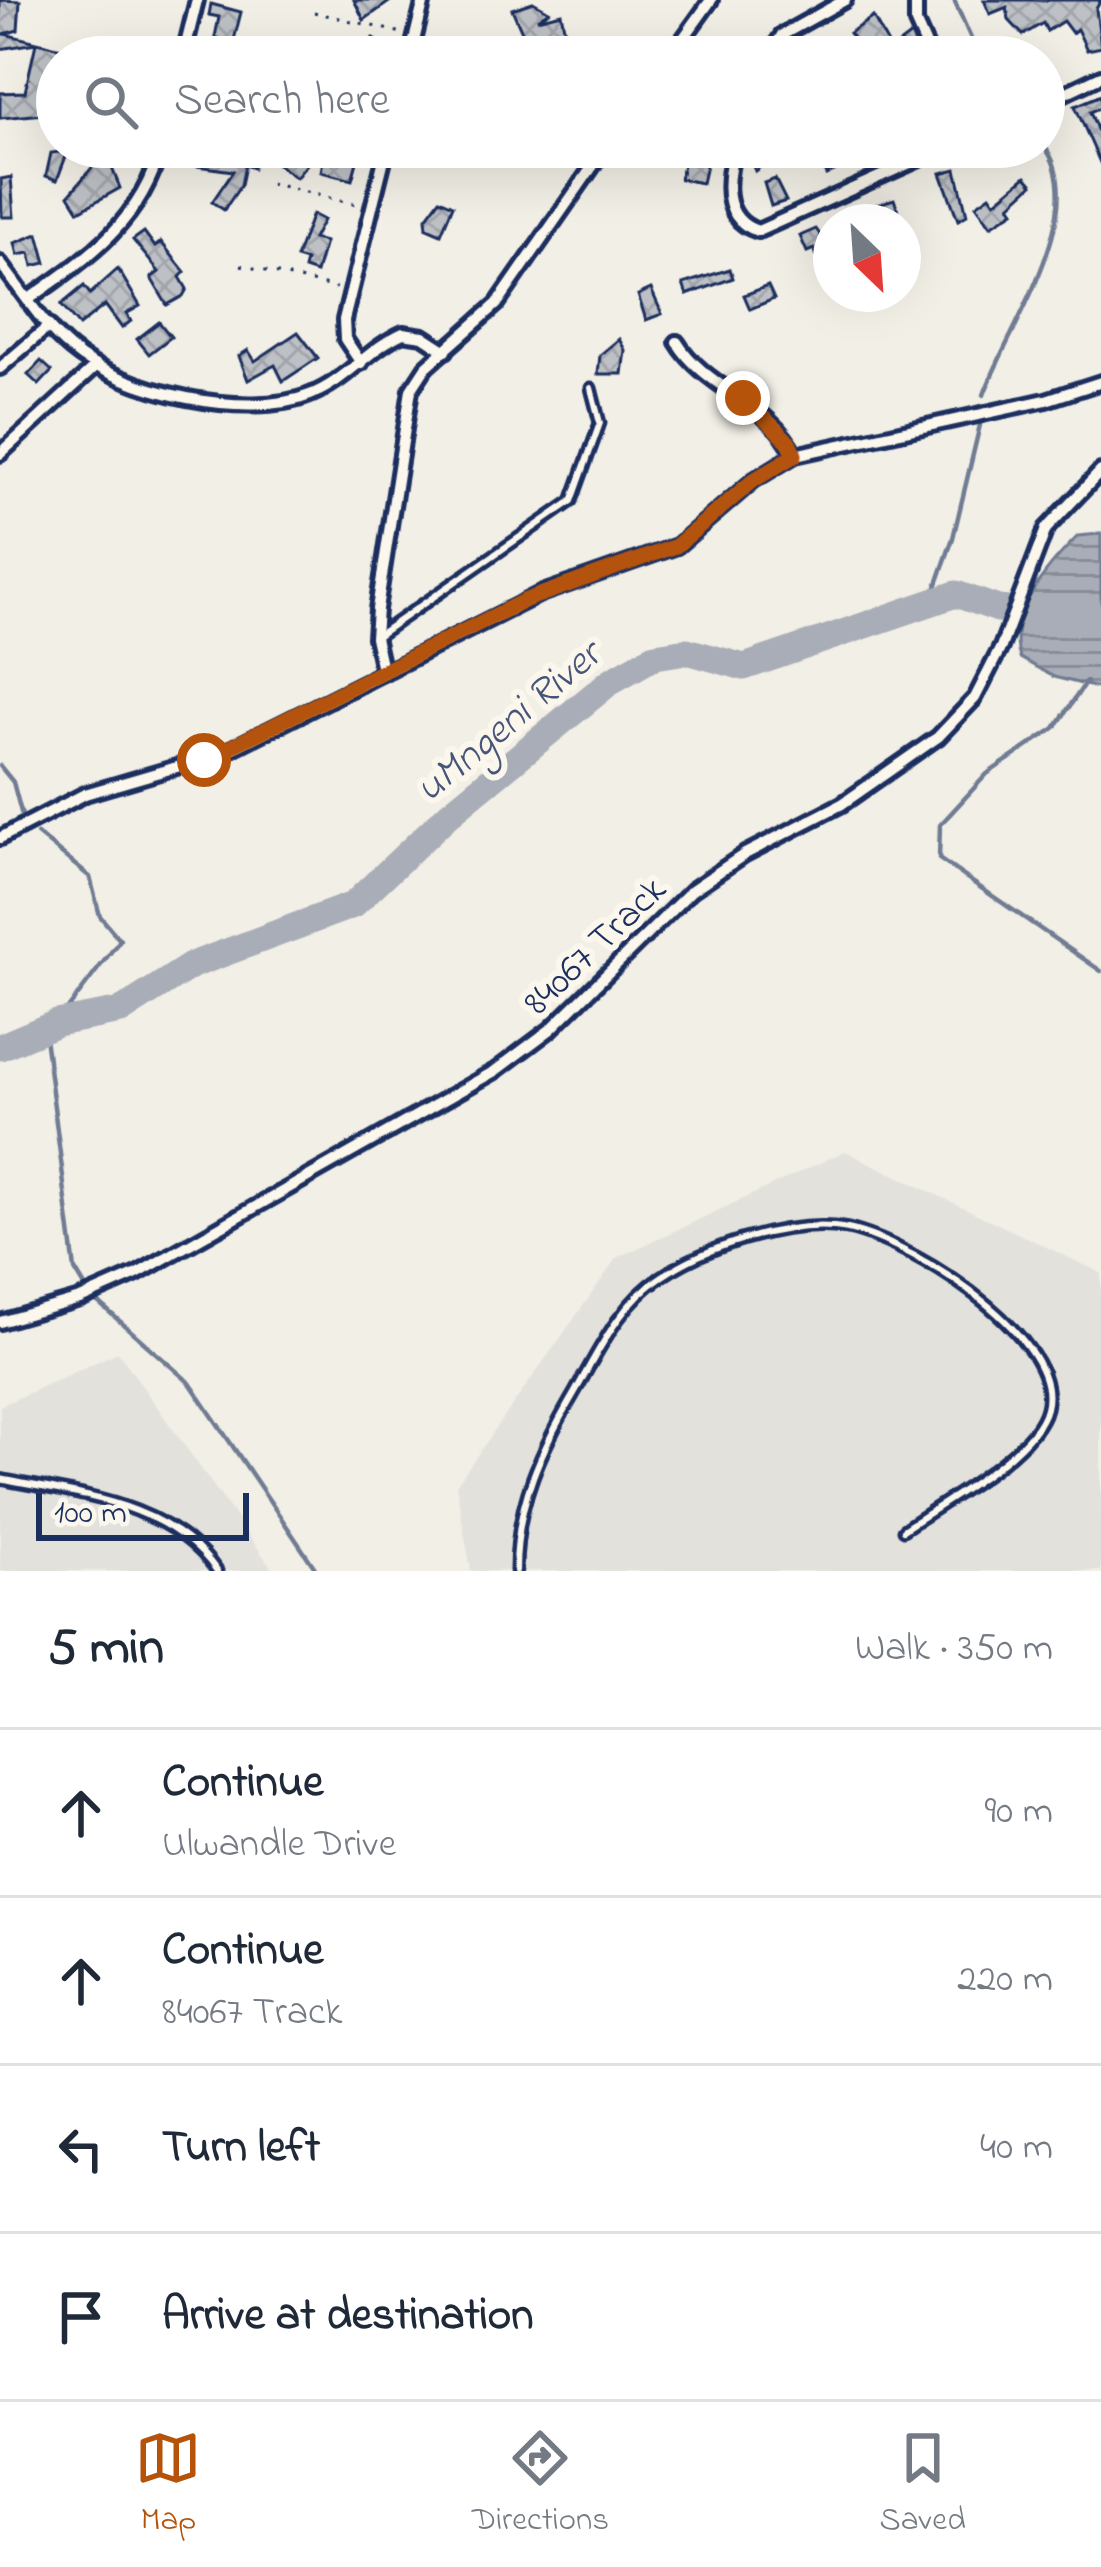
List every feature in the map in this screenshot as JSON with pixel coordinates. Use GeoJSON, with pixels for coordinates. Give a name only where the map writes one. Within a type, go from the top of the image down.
{"type":"FeatureCollection","features":[{"type":"Feature","properties":{"kind":"street"},"geometry":{"type":"LineString","coordinates":[[188,36],[197,0]]}},
{"type":"Feature","properties":{"kind":"street"},"geometry":{"type":"LineString","coordinates":[[416,36],[424,0]]}},
{"type":"Feature","properties":{"kind":"street"},"geometry":{"type":"LineString","coordinates":[[685,36],[711,0]]}},
{"type":"Feature","properties":{"kind":"street"},"geometry":{"type":"LineString","coordinates":[[781,36],[845,0]]}},
{"type":"Feature","properties":{"kind":"street"},"geometry":{"type":"LineString","coordinates":[[916,0],[916,23],[922,36]]}},
{"type":"Feature","properties":{"kind":"street"},"geometry":{"type":"LineString","coordinates":[[1065,93],[1101,76]]}},
{"type":"Feature","properties":{"kind":"street"},"geometry":{"type":"LineString","coordinates":[[29,299],[121,228],[154,168]]}},
{"type":"Feature","properties":{"kind":"street"},"geometry":{"type":"LineString","coordinates":[[361,363],[343,328],[381,168]]}},
{"type":"Feature","properties":{"kind":"street"},"geometry":{"type":"LineString","coordinates":[[382,669],[375,638],[407,402],[418,376],[497,304],[591,168]]}},
{"type":"Feature","properties":{"kind":"street"},"geometry":{"type":"LineString","coordinates":[[732,168],[728,193],[735,215],[752,230],[766,230],[900,168]]}},
{"type":"Feature","properties":{"kind":"street"},"geometry":{"type":"LineString","coordinates":[[0,263],[49,326],[96,366],[190,396],[252,407],[312,394],[403,333],[423,336],[446,351]]}},
{"type":"Feature","properties":{"kind":"street"},"geometry":{"type":"LineString","coordinates":[[0,368],[49,326]]}},
{"type":"Feature","properties":{"kind":"street"},"geometry":{"type":"LineString","coordinates":[[676,342],[707,377],[753,407],[789,442],[795,455]]}},
{"type":"Feature","properties":{"kind":"street"},"geometry":{"type":"LineString","coordinates":[[0,454],[96,366]]}},
{"type":"Feature","properties":{"kind":"street"},"geometry":{"type":"LineString","coordinates":[[0,838],[85,794],[221,754],[382,669],[540,594],[676,546],[754,480],[795,455],[1046,400],[1101,382]]}},
{"type":"Feature","properties":{"kind":"street","name":"84067 Track"},"geometry":{"type":"LineString","coordinates":[[0,1322],[80,1299],[137,1274],[495,1071],[551,1029],[692,890],[746,854],[842,804],[938,736],[975,698],[1001,647],[1046,529],[1101,471]]}},
{"type":"Feature","properties":{"kind":"lane"},"geometry":{"type":"LineString","coordinates":[[375,638],[572,501],[600,423],[591,388]]}},
{"type":"Feature","properties":{"kind":"lane"},"geometry":{"type":"LineString","coordinates":[[516,1571],[525,1493],[550,1435],[632,1300],[690,1260],[801,1229],[833,1227],[887,1240],[1015,1329],[1046,1372],[1046,1410],[1024,1444],[903,1530]]}},
{"type":"Feature","properties":{"kind":"lane"},"geometry":{"type":"LineString","coordinates":[[0,1478],[144,1512],[178,1530],[217,1571]]}},
{"type":"Feature","properties":{"kind":"path"},"geometry":{"type":"LineString","coordinates":[[314,12],[416,36]]}},
{"type":"Feature","properties":{"kind":"path"},"geometry":{"type":"LineString","coordinates":[[269,183],[370,208]]}},
{"type":"Feature","properties":{"kind":"path"},"geometry":{"type":"LineString","coordinates":[[241,265],[350,291]]}},
{"type":"Feature","properties":{"kind":"shaded area"},"geometry":{"type":"Polygon","coordinates":[[[1101,534],[1101,689],[1054,677],[1020,658],[1017,641],[1024,608],[1043,576],[1078,536],[1101,534]]]}},
{"type":"Feature","properties":{"kind":"shaded area"},"geometry":{"type":"Polygon","coordinates":[[[845,1151],[1101,1273],[1101,1571],[471,1571],[456,1485],[617,1258],[845,1151]]]}},
{"type":"Feature","properties":{"kind":"shaded area"},"geometry":{"type":"Polygon","coordinates":[[[118,1352],[274,1571],[0,1571],[0,1406],[118,1352]]]}},
{"type":"Feature","properties":{"kind":"building"},"geometry":{"type":"Polygon","coordinates":[[[0,0],[20,1],[18,30],[4,34],[36,43],[0,49],[0,0]]]}},
{"type":"Feature","properties":{"kind":"building"},"geometry":{"type":"Polygon","coordinates":[[[354,0],[392,0],[364,20],[354,0]]]}},
{"type":"Feature","properties":{"kind":"building"},"geometry":{"type":"Polygon","coordinates":[[[984,0],[1101,0],[1096,9],[1101,47],[1087,50],[1077,29],[1072,33],[1063,21],[1047,31],[1043,23],[1023,35],[1009,20],[1007,7],[990,14],[984,0]]]}},
{"type":"Feature","properties":{"kind":"building"},"geometry":{"type":"Polygon","coordinates":[[[533,2],[549,11],[537,19],[561,13],[566,36],[524,36],[512,9],[533,2]]]}},
{"type":"Feature","properties":{"kind":"building"},"geometry":{"type":"Polygon","coordinates":[[[211,4],[241,12],[235,36],[215,36],[219,17],[209,15],[211,4]]]}},
{"type":"Feature","properties":{"kind":"building"},"geometry":{"type":"Polygon","coordinates":[[[873,17],[883,36],[851,36],[849,33],[873,17]]]}},
{"type":"Feature","properties":{"kind":"building"},"geometry":{"type":"Polygon","coordinates":[[[36,43],[36,115],[0,118],[0,93],[25,92],[36,43]]]}},
{"type":"Feature","properties":{"kind":"building"},"geometry":{"type":"Polygon","coordinates":[[[1101,95],[1101,107],[1090,112],[1101,139],[1101,165],[1075,106],[1101,95]]]}},
{"type":"Feature","properties":{"kind":"building"},"geometry":{"type":"Polygon","coordinates":[[[48,168],[62,168],[57,180],[46,176],[48,168]]]}},
{"type":"Feature","properties":{"kind":"building"},"geometry":{"type":"Polygon","coordinates":[[[92,168],[112,168],[120,188],[79,211],[69,195],[92,168]]]}},
{"type":"Feature","properties":{"kind":"building"},"geometry":{"type":"Polygon","coordinates":[[[211,168],[244,168],[241,185],[224,210],[212,202],[233,171],[211,168]]]}},
{"type":"Feature","properties":{"kind":"building"},"geometry":{"type":"Polygon","coordinates":[[[283,168],[304,168],[296,178],[283,168]]]}},
{"type":"Feature","properties":{"kind":"building"},"geometry":{"type":"Polygon","coordinates":[[[322,168],[355,168],[352,180],[321,172],[322,168]]]}},
{"type":"Feature","properties":{"kind":"building"},"geometry":{"type":"Polygon","coordinates":[[[682,168],[705,168],[702,183],[680,179],[682,168]]]}},
{"type":"Feature","properties":{"kind":"building"},"geometry":{"type":"Polygon","coordinates":[[[956,169],[967,215],[958,220],[941,173],[956,169]]]}},
{"type":"Feature","properties":{"kind":"building"},"geometry":{"type":"Polygon","coordinates":[[[1026,176],[1033,184],[1010,205],[1014,211],[991,226],[976,205],[990,195],[995,202],[1026,176]]]}},
{"type":"Feature","properties":{"kind":"building"},"geometry":{"type":"Polygon","coordinates":[[[11,177],[14,217],[2,217],[1,179],[11,177]]]}},
{"type":"Feature","properties":{"kind":"building"},"geometry":{"type":"Polygon","coordinates":[[[775,179],[786,201],[771,206],[764,183],[775,179]]]}},
{"type":"Feature","properties":{"kind":"building"},"geometry":{"type":"Polygon","coordinates":[[[440,199],[453,205],[441,234],[427,228],[426,218],[440,199]]]}},
{"type":"Feature","properties":{"kind":"building"},"geometry":{"type":"Polygon","coordinates":[[[312,214],[323,220],[313,239],[325,242],[316,273],[304,269],[306,261],[296,258],[312,214]]]}},
{"type":"Feature","properties":{"kind":"building"},"geometry":{"type":"Polygon","coordinates":[[[813,230],[813,249],[807,252],[800,236],[813,230]]]}},
{"type":"Feature","properties":{"kind":"building"},"geometry":{"type":"Polygon","coordinates":[[[144,232],[155,247],[161,242],[185,272],[180,277],[187,289],[167,305],[151,278],[159,272],[133,240],[144,232]]]}},
{"type":"Feature","properties":{"kind":"building"},"geometry":{"type":"Polygon","coordinates":[[[38,234],[46,263],[33,266],[30,253],[18,255],[15,243],[38,234]]]}},
{"type":"Feature","properties":{"kind":"building"},"geometry":{"type":"Polygon","coordinates":[[[118,269],[140,306],[126,314],[131,321],[122,328],[105,305],[79,326],[61,305],[84,286],[90,294],[118,269]]]}},
{"type":"Feature","properties":{"kind":"building"},"geometry":{"type":"Polygon","coordinates":[[[730,269],[733,278],[687,295],[683,284],[730,269]]]}},
{"type":"Feature","properties":{"kind":"building"},"geometry":{"type":"Polygon","coordinates":[[[768,286],[774,299],[750,309],[744,295],[768,286]]]}},
{"type":"Feature","properties":{"kind":"building"},"geometry":{"type":"Polygon","coordinates":[[[651,289],[662,314],[646,320],[638,295],[651,289]]]}},
{"type":"Feature","properties":{"kind":"building"},"geometry":{"type":"Polygon","coordinates":[[[159,322],[171,337],[149,354],[137,339],[159,322]]]}},
{"type":"Feature","properties":{"kind":"building"},"geometry":{"type":"Polygon","coordinates":[[[298,332],[318,358],[283,381],[275,365],[248,380],[239,356],[248,350],[255,361],[298,332]]]}},
{"type":"Feature","properties":{"kind":"building"},"geometry":{"type":"Polygon","coordinates":[[[619,339],[625,350],[622,374],[598,374],[600,355],[619,339]]]}},
{"type":"Feature","properties":{"kind":"building"},"geometry":{"type":"Polygon","coordinates":[[[41,361],[52,371],[39,385],[28,375],[41,361]]]}},
{"type":"Feature","properties":{"kind":"waterway"},"geometry":{"type":"LineString","coordinates":[[954,0],[970,36]]}},
{"type":"Feature","properties":{"kind":"waterway"},"geometry":{"type":"LineString","coordinates":[[984,395],[1052,236],[1058,203],[1054,168]]}},
{"type":"Feature","properties":{"kind":"waterway"},"geometry":{"type":"LineString","coordinates":[[929,607],[953,538],[980,425]]}},
{"type":"Feature","properties":{"kind":"waterway","name":"uMngeni River"},"geometry":{"type":"LineString","coordinates":[[0,1047],[57,1023],[121,1011],[192,965],[353,905],[449,814],[611,681],[655,656],[687,651],[744,667],[956,594],[998,609],[1101,618]]}},
{"type":"Feature","properties":{"kind":"waterway"},"geometry":{"type":"LineString","coordinates":[[1086,682],[1055,728],[987,774],[940,825],[939,859],[1101,971]]}},
{"type":"Feature","properties":{"kind":"waterway"},"geometry":{"type":"LineString","coordinates":[[0,766],[13,782],[22,816]]}},
{"type":"Feature","properties":{"kind":"waterway"},"geometry":{"type":"LineString","coordinates":[[37,834],[90,877],[100,916],[120,940],[57,1023]]}},
{"type":"Feature","properties":{"kind":"waterway"},"geometry":{"type":"LineString","coordinates":[[44,1029],[75,1270],[90,1295],[190,1383],[317,1571]]}},
{"type":"Feature","properties":{"kind":"route"},"geometry":{"type":"LineString","coordinates":[[204,760],[526,600],[662,552],[690,537],[754,480],[795,455],[789,442],[743,398]]}}]}
